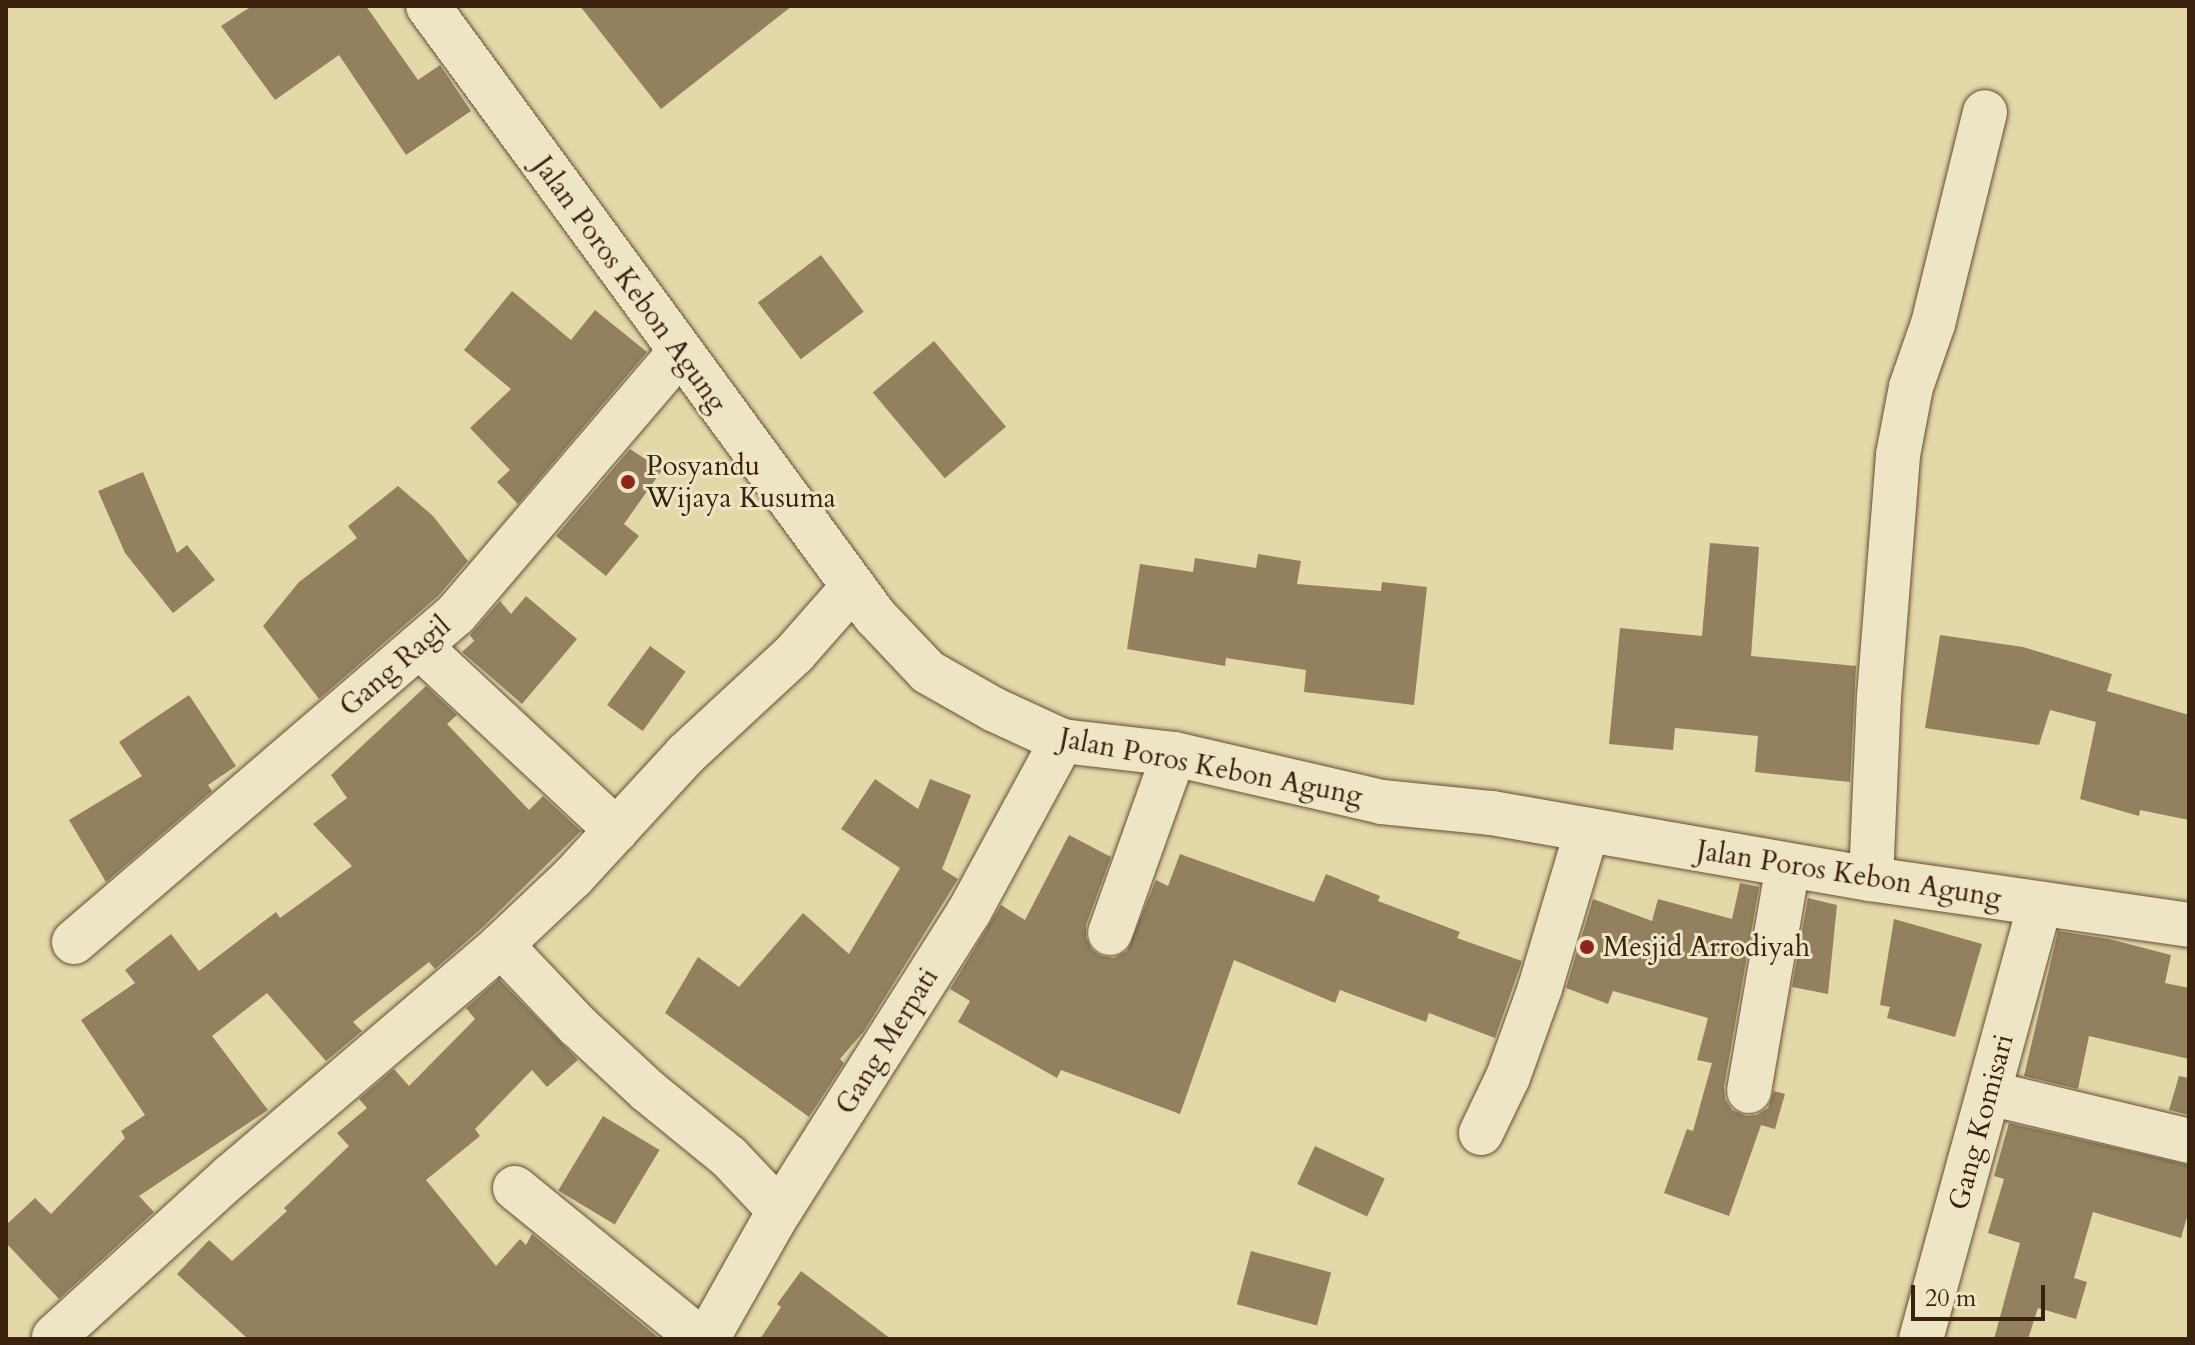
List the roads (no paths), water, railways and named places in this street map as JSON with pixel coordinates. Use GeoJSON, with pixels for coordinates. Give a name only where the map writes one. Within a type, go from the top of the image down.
{"type":"FeatureCollection","features":[{"type":"Feature","properties":{"kind":"street","name":"Jalan Poros Kebon Agung"},"geometry":{"type":"LineString","coordinates":[[428,6],[875,616],[928,672],[995,710],[1062,741],[1174,754],[1382,802],[1492,813],[1871,879],[2189,925]]}},
{"type":"Feature","properties":{"kind":"street"},"geometry":{"type":"LineString","coordinates":[[1871,879],[1879,697],[1898,455],[1911,387],[1933,324],[1985,112]]}},
{"type":"Feature","properties":{"kind":"street","name":"Gang Ragil"},"geometry":{"type":"LineString","coordinates":[[74,942],[456,614],[680,352]]}},
{"type":"Feature","properties":{"kind":"street"},"geometry":{"type":"LineString","coordinates":[[54,1337],[231,1176],[501,945],[616,830],[685,755],[795,653],[853,587]]}},
{"type":"Feature","properties":{"kind":"street"},"geometry":{"type":"LineString","coordinates":[[419,646],[616,830]]}},
{"type":"Feature","properties":{"kind":"street","name":"Gang Merpati"},"geometry":{"type":"LineString","coordinates":[[707,1339],[780,1211],[969,912],[1062,741]]}},
{"type":"Feature","properties":{"kind":"street"},"geometry":{"type":"LineString","coordinates":[[1110,933],[1174,754]]}},
{"type":"Feature","properties":{"kind":"street"},"geometry":{"type":"LineString","coordinates":[[1481,1133],[1508,1077],[1540,988],[1587,830]]}},
{"type":"Feature","properties":{"kind":"street"},"geometry":{"type":"LineString","coordinates":[[1749,1091],[1788,865]]}},
{"type":"Feature","properties":{"kind":"street","name":"Gang Komisari"},"geometry":{"type":"LineString","coordinates":[[1921,1339],[2040,904]]}},
{"type":"Feature","properties":{"kind":"street"},"geometry":{"type":"LineString","coordinates":[[501,945],[578,1026],[648,1091],[729,1157],[780,1211]]}},
{"type":"Feature","properties":{"kind":"street"},"geometry":{"type":"LineString","coordinates":[[1989,1093],[2189,1141]]}},
{"type":"Feature","properties":{"kind":"street"},"geometry":{"type":"LineString","coordinates":[[515,1188],[700,1339]]}},
{"type":"Feature","properties":{"kind":"place","name":"Posyandu Wijaya Kusuma"},"geometry":{"type":"Point","coordinates":[628,482]}},
{"type":"Feature","properties":{"kind":"place","name":"Mesjid Arrodiyah"},"geometry":{"type":"Point","coordinates":[1587,947]}}]}
